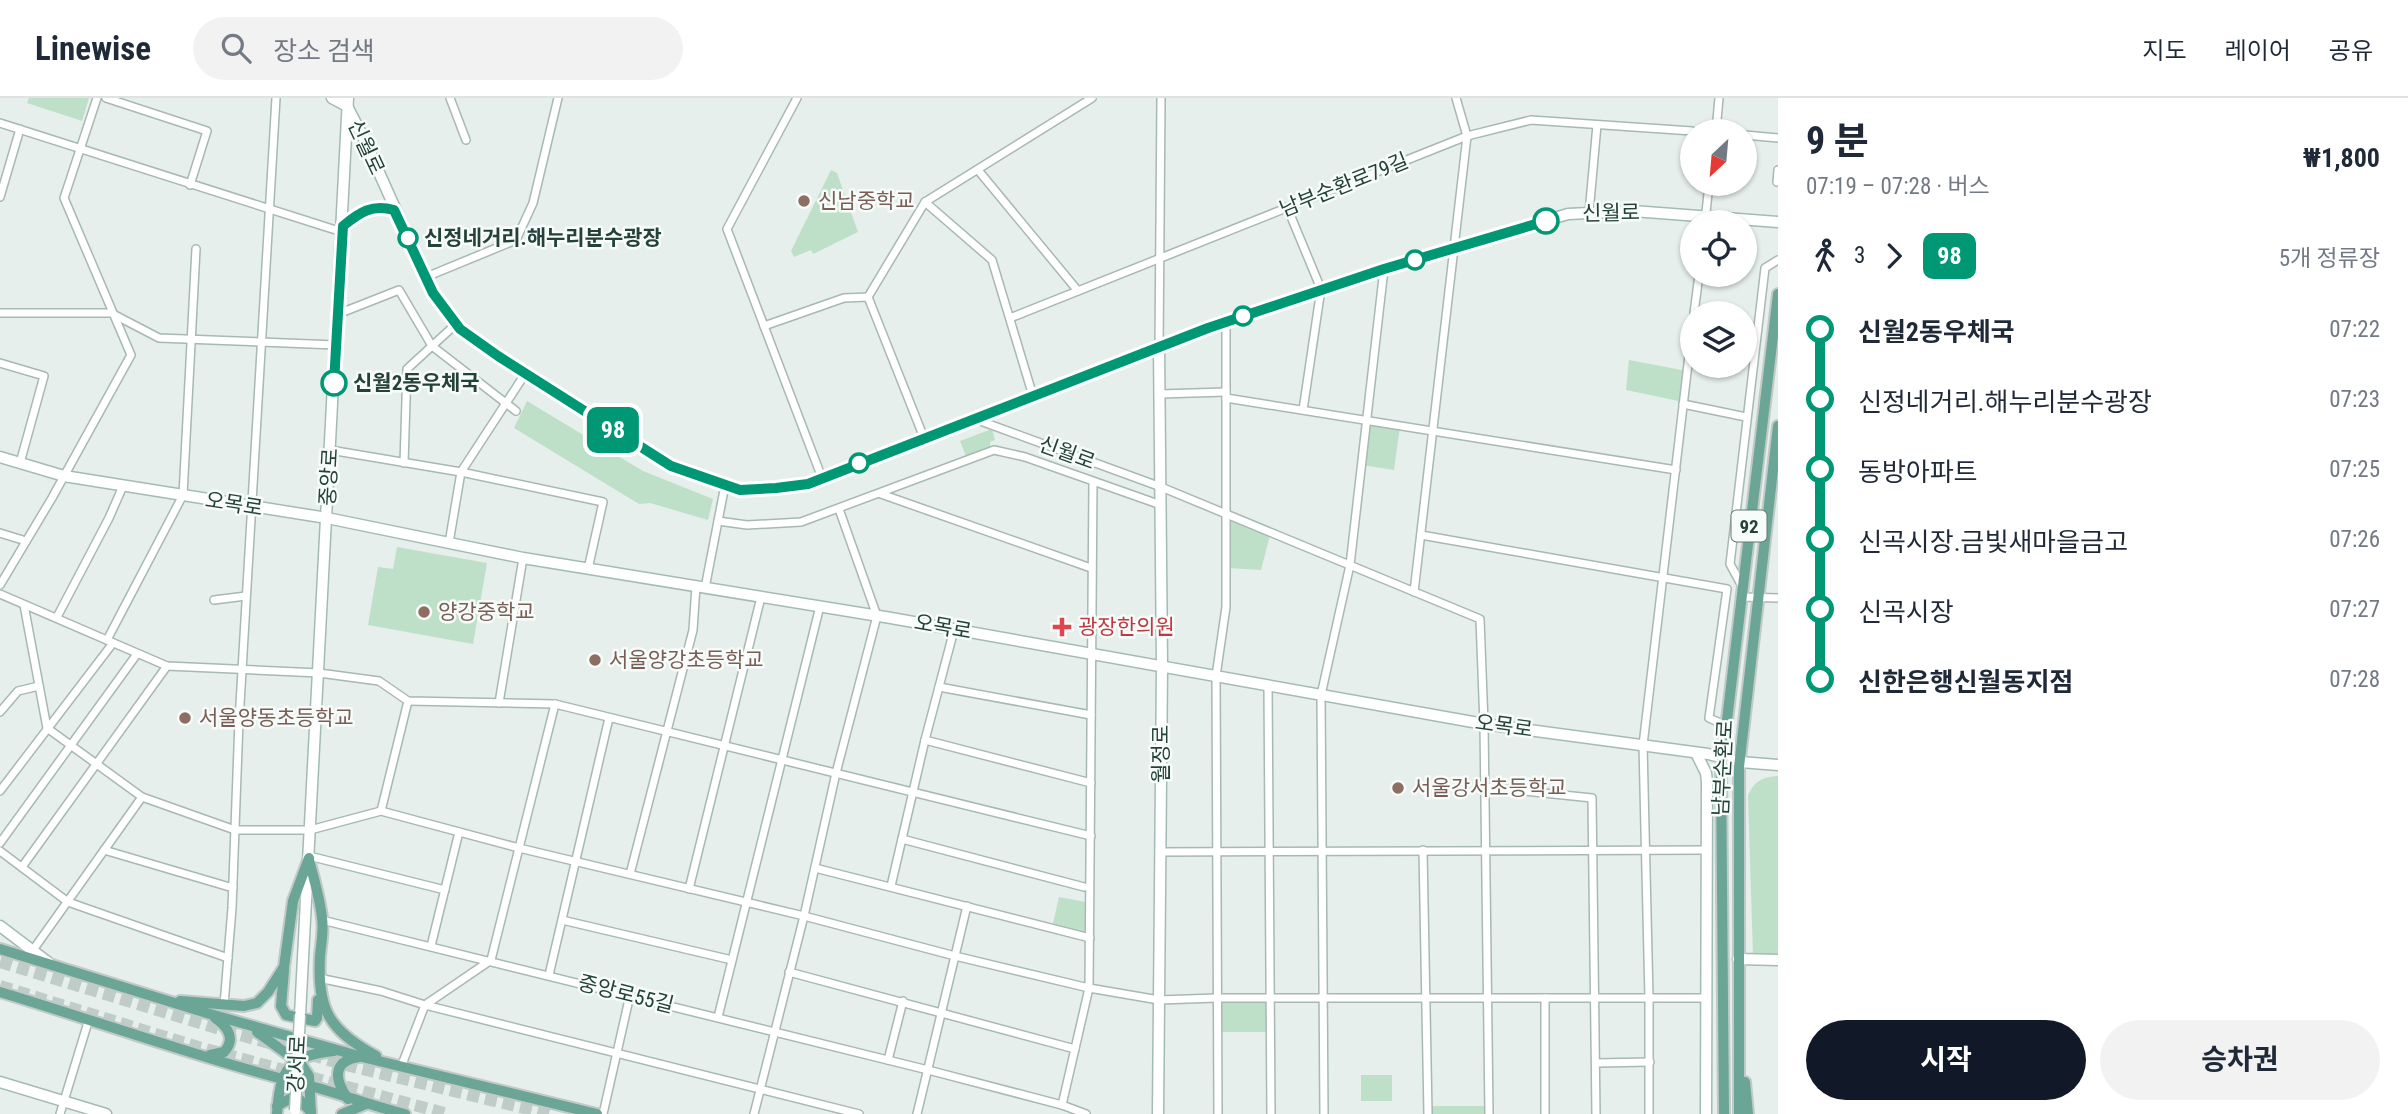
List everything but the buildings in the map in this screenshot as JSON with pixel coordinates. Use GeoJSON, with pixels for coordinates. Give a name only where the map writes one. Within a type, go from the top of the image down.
{"type":"FeatureCollection","features":[{"type":"Feature","properties":{"kind":"main road","name":"신월로"},"geometry":{"type":"LineString","coordinates":[[332,98],[347,102],[433,293],[456,324],[525,374],[671,466],[740,490],[808,484],[1226,322],[1384,269],[1569,214],[1633,211],[1680,216]]}},
{"type":"Feature","properties":{"kind":"main road","name":"중앙로"},"geometry":{"type":"LineString","coordinates":[[300,1015],[347,102]]}},
{"type":"Feature","properties":{"kind":"main road"},"geometry":{"type":"LineString","coordinates":[[342,229],[355,216],[373,207],[394,210]]}},
{"type":"Feature","properties":{"kind":"main road","name":"신월로"},"geometry":{"type":"LineString","coordinates":[[1757,221],[1778,222]]}},
{"type":"Feature","properties":{"kind":"main road","name":"남부순환로"},"geometry":{"type":"LineString","coordinates":[[1724,1114],[1725,725],[1778,294]]}},
{"type":"Feature","properties":{"kind":"main road","name":"월정로"},"geometry":{"type":"LineString","coordinates":[[1158,1114],[1162,666],[1159,347]]}},
{"type":"Feature","properties":{"kind":"main road","name":"남부순환로"},"geometry":{"type":"LineString","coordinates":[[1739,1114],[1740,762],[1778,426]]}},
{"type":"Feature","properties":{"kind":"main road","name":"오목로"},"geometry":{"type":"LineString","coordinates":[[0,457],[64,476],[327,518],[523,558],[820,606],[1484,724],[1696,752],[1740,762],[1778,765]]}},
{"type":"Feature","properties":{"kind":"main road","name":"남부순환로"},"geometry":{"type":"LineString","coordinates":[[1696,752],[1706,773],[1707,782],[1706,1114]]}},
{"type":"Feature","properties":{"kind":"main road"},"geometry":{"type":"LineString","coordinates":[[309,857],[323,920],[318,1012],[315,1021],[286,1015],[281,1006],[293,901],[309,857]]}},
{"type":"Feature","properties":{"kind":"main road"},"geometry":{"type":"LineString","coordinates":[[0,926],[52,966]]}},
{"type":"Feature","properties":{"kind":"main road"},"geometry":{"type":"LineString","coordinates":[[0,949],[210,1014],[362,1057],[597,1114]]}},
{"type":"Feature","properties":{"kind":"main road"},"geometry":{"type":"LineString","coordinates":[[1738,959],[1778,960]]}},
{"type":"Feature","properties":{"kind":"main road"},"geometry":{"type":"LineString","coordinates":[[161,999],[244,1006],[257,1003],[268,992],[284,967]]}},
{"type":"Feature","properties":{"kind":"main road"},"geometry":{"type":"LineString","coordinates":[[319,982],[322,1003],[344,1037],[396,1065]]}},
{"type":"Feature","properties":{"kind":"main road"},"geometry":{"type":"LineString","coordinates":[[0,992],[255,1071],[280,1083],[310,1087],[405,1114]]}},
{"type":"Feature","properties":{"kind":"main road"},"geometry":{"type":"LineString","coordinates":[[1738,1001],[1748,1114]]}},
{"type":"Feature","properties":{"kind":"main road"},"geometry":{"type":"LineString","coordinates":[[200,1055],[218,1055],[229,1045],[228,1028],[210,1014]]}},
{"type":"Feature","properties":{"kind":"main road","name":"강서로"},"geometry":{"type":"LineString","coordinates":[[295,1112],[300,1015]]}},
{"type":"Feature","properties":{"kind":"main road"},"geometry":{"type":"LineString","coordinates":[[246,1024],[297,1060],[309,1076],[311,1113]]}},
{"type":"Feature","properties":{"kind":"main road"},"geometry":{"type":"LineString","coordinates":[[277,1110],[280,1083],[286,1069],[297,1060],[316,1053],[341,1051]]}},
{"type":"Feature","properties":{"kind":"main road"},"geometry":{"type":"LineString","coordinates":[[348,1099],[338,1082],[339,1069],[349,1059],[362,1057]]}},
{"type":"Feature","properties":{"kind":"main road"},"geometry":{"type":"LineString","coordinates":[[1716,1114],[1722,1077]]}},
{"type":"Feature","properties":{"kind":"main road"},"geometry":{"type":"LineString","coordinates":[[0,1082],[106,1114]]}},
{"type":"Feature","properties":{"kind":"main road"},"geometry":{"type":"LineString","coordinates":[[277,1110],[293,1097],[306,1105],[311,1113]]}},
{"type":"Feature","properties":{"kind":"main road"},"geometry":{"type":"LineString","coordinates":[[342,1114],[366,1104]]}},
{"type":"Feature","properties":{"kind":"street"},"geometry":{"type":"LineString","coordinates":[[0,584],[131,355],[64,198],[97,98]]}},
{"type":"Feature","properties":{"kind":"street"},"geometry":{"type":"LineString","coordinates":[[106,98],[207,131],[190,185]]}},
{"type":"Feature","properties":{"kind":"street"},"geometry":{"type":"LineString","coordinates":[[223,1005],[233,888],[246,596],[276,98]]}},
{"type":"Feature","properties":{"kind":"street"},"geometry":{"type":"LineString","coordinates":[[450,98],[466,140]]}},
{"type":"Feature","properties":{"kind":"street"},"geometry":{"type":"LineString","coordinates":[[797,98],[727,229],[822,478]]}},
{"type":"Feature","properties":{"kind":"street"},"geometry":{"type":"LineString","coordinates":[[868,297],[925,202],[1092,98]]}},
{"type":"Feature","properties":{"kind":"street"},"geometry":{"type":"LineString","coordinates":[[1159,347],[1161,98]]}},
{"type":"Feature","properties":{"kind":"street"},"geometry":{"type":"LineString","coordinates":[[1414,592],[1467,136],[1455,98]]}},
{"type":"Feature","properties":{"kind":"street"},"geometry":{"type":"LineString","coordinates":[[1717,119],[1719,98]]}},
{"type":"Feature","properties":{"kind":"street"},"geometry":{"type":"LineString","coordinates":[[426,276],[516,240],[533,203],[558,100]]}},
{"type":"Feature","properties":{"kind":"street","name":"남부순환로79길"},"geometry":{"type":"LineString","coordinates":[[1010,318],[1467,136],[1531,120],[1680,130]]}},
{"type":"Feature","properties":{"kind":"street"},"geometry":{"type":"LineString","coordinates":[[0,123],[270,210],[342,229]]}},
{"type":"Feature","properties":{"kind":"street"},"geometry":{"type":"LineString","coordinates":[[1589,213],[1598,125]]}},
{"type":"Feature","properties":{"kind":"street"},"geometry":{"type":"LineString","coordinates":[[0,197],[20,129]]}},
{"type":"Feature","properties":{"kind":"street"},"geometry":{"type":"LineString","coordinates":[[1757,136],[1778,138]]}},
{"type":"Feature","properties":{"kind":"street"},"geometry":{"type":"LineString","coordinates":[[978,170],[1078,291]]}},
{"type":"Feature","properties":{"kind":"street"},"geometry":{"type":"LineString","coordinates":[[1777,182],[1778,170]]}},
{"type":"Feature","properties":{"kind":"street"},"geometry":{"type":"LineString","coordinates":[[925,202],[992,260],[1033,396]]}},
{"type":"Feature","properties":{"kind":"street"},"geometry":{"type":"LineString","coordinates":[[1287,208],[1321,289],[1303,410]]}},
{"type":"Feature","properties":{"kind":"street"},"geometry":{"type":"LineString","coordinates":[[0,791],[110,641],[183,495],[196,249]]}},
{"type":"Feature","properties":{"kind":"street","name":"남부순환로"},"geometry":{"type":"LineString","coordinates":[[1741,592],[1730,564],[1746,416],[1765,268],[1778,260]]}},
{"type":"Feature","properties":{"kind":"street"},"geometry":{"type":"LineString","coordinates":[[1324,1114],[1321,695],[1350,565],[1384,269]]}},
{"type":"Feature","properties":{"kind":"street"},"geometry":{"type":"LineString","coordinates":[[338,314],[399,290],[432,346],[516,411]]}},
{"type":"Feature","properties":{"kind":"street"},"geometry":{"type":"LineString","coordinates":[[764,326],[844,299],[868,297]]}},
{"type":"Feature","properties":{"kind":"street"},"geometry":{"type":"LineString","coordinates":[[868,297],[924,438]]}},
{"type":"Feature","properties":{"kind":"street"},"geometry":{"type":"LineString","coordinates":[[0,313],[111,313],[159,338],[336,345]]}},
{"type":"Feature","properties":{"kind":"street"},"geometry":{"type":"LineString","coordinates":[[1218,1114],[1216,676],[1226,607],[1226,322]]}},
{"type":"Feature","properties":{"kind":"street"},"geometry":{"type":"LineString","coordinates":[[404,463],[407,369],[456,324]]}},
{"type":"Feature","properties":{"kind":"street"},"geometry":{"type":"LineString","coordinates":[[0,363],[44,376],[20,463]]}},
{"type":"Feature","properties":{"kind":"street"},"geometry":{"type":"LineString","coordinates":[[449,543],[461,472],[525,374]]}},
{"type":"Feature","properties":{"kind":"street"},"geometry":{"type":"LineString","coordinates":[[1649,1114],[1643,746],[1687,378]]}},
{"type":"Feature","properties":{"kind":"street"},"geometry":{"type":"LineString","coordinates":[[1160,394],[1226,395],[1303,410],[1676,470]]}},
{"type":"Feature","properties":{"kind":"street"},"geometry":{"type":"LineString","coordinates":[[1684,404],[1746,416]]}},
{"type":"Feature","properties":{"kind":"street","name":"신월로"},"geometry":{"type":"LineString","coordinates":[[974,419],[1160,487],[1480,619],[1484,724]]}},
{"type":"Feature","properties":{"kind":"street"},"geometry":{"type":"LineString","coordinates":[[330,450],[461,472],[603,502],[588,569]]}},
{"type":"Feature","properties":{"kind":"street"},"geometry":{"type":"LineString","coordinates":[[718,521],[747,524],[801,522],[994,450],[1025,457],[1161,505]]}},
{"type":"Feature","properties":{"kind":"street"},"geometry":{"type":"LineString","coordinates":[[1062,1105],[1089,988],[1093,482]]}},
{"type":"Feature","properties":{"kind":"street"},"geometry":{"type":"LineString","coordinates":[[630,874],[693,630],[700,587],[725,485]]}},
{"type":"Feature","properties":{"kind":"street"},"geometry":{"type":"LineString","coordinates":[[57,617],[123,486]]}},
{"type":"Feature","properties":{"kind":"street"},"geometry":{"type":"LineString","coordinates":[[880,494],[1091,568]]}},
{"type":"Feature","properties":{"kind":"street"},"geometry":{"type":"LineString","coordinates":[[754,1114],[804,916],[836,773],[877,616],[839,509]]}},
{"type":"Feature","properties":{"kind":"street"},"geometry":{"type":"LineString","coordinates":[[0,533],[26,541]]}},
{"type":"Feature","properties":{"kind":"street"},"geometry":{"type":"LineString","coordinates":[[1421,536],[1727,589],[1709,719],[1725,725]]}},
{"type":"Feature","properties":{"kind":"street"},"geometry":{"type":"LineString","coordinates":[[499,703],[523,558]]}},
{"type":"Feature","properties":{"kind":"street"},"geometry":{"type":"LineString","coordinates":[[1741,592],[1758,598],[1778,598]]}},
{"type":"Feature","properties":{"kind":"street"},"geometry":{"type":"LineString","coordinates":[[0,594],[167,666],[319,673],[380,681],[408,701],[555,704],[1091,836]]}},
{"type":"Feature","properties":{"kind":"street"},"geometry":{"type":"LineString","coordinates":[[214,600],[246,596]]}},
{"type":"Feature","properties":{"kind":"street"},"geometry":{"type":"LineString","coordinates":[[689,889],[761,597]]}},
{"type":"Feature","properties":{"kind":"street"},"geometry":{"type":"LineString","coordinates":[[24,605],[47,728],[142,797],[235,830],[310,830],[381,811],[955,956],[1089,988],[1159,1000],[1707,998]]}},
{"type":"Feature","properties":{"kind":"street"},"geometry":{"type":"LineString","coordinates":[[718,1017],[820,606]]}},
{"type":"Feature","properties":{"kind":"street"},"geometry":{"type":"LineString","coordinates":[[891,886],[954,630]]}},
{"type":"Feature","properties":{"kind":"street"},"geometry":{"type":"LineString","coordinates":[[0,844],[137,654]]}},
{"type":"Feature","properties":{"kind":"street"},"geometry":{"type":"LineString","coordinates":[[22,867],[167,666]]}},
{"type":"Feature","properties":{"kind":"street"},"geometry":{"type":"LineString","coordinates":[[1268,685],[1270,1114]]}},
{"type":"Feature","properties":{"kind":"street"},"geometry":{"type":"LineString","coordinates":[[0,712],[18,691],[38,686]]}},
{"type":"Feature","properties":{"kind":"street"},"geometry":{"type":"LineString","coordinates":[[939,687],[1091,715]]}},
{"type":"Feature","properties":{"kind":"street"},"geometry":{"type":"LineString","coordinates":[[381,811],[383,794],[408,701]]}},
{"type":"Feature","properties":{"kind":"street"},"geometry":{"type":"LineString","coordinates":[[396,1065],[425,1005],[491,960],[555,704]]}},
{"type":"Feature","properties":{"kind":"street"},"geometry":{"type":"LineString","coordinates":[[549,975],[608,718]]}},
{"type":"Feature","properties":{"kind":"street"},"geometry":{"type":"LineString","coordinates":[[1484,724],[1489,1114]]}},
{"type":"Feature","properties":{"kind":"street"},"geometry":{"type":"LineString","coordinates":[[925,740],[1091,783]]}},
{"type":"Feature","properties":{"kind":"street"},"geometry":{"type":"LineString","coordinates":[[1485,787],[1592,798],[1596,1114]]}},
{"type":"Feature","properties":{"kind":"street"},"geometry":{"type":"LineString","coordinates":[[33,950],[142,797]]}},
{"type":"Feature","properties":{"kind":"street"},"geometry":{"type":"LineString","coordinates":[[431,946],[459,832]]}},
{"type":"Feature","properties":{"kind":"street"},"geometry":{"type":"LineString","coordinates":[[902,839],[1084,887]]}},
{"type":"Feature","properties":{"kind":"street"},"geometry":{"type":"LineString","coordinates":[[104,850],[233,888]]}},
{"type":"Feature","properties":{"kind":"street"},"geometry":{"type":"LineString","coordinates":[[1423,850],[1428,1114]]}},
{"type":"Feature","properties":{"kind":"street"},"geometry":{"type":"LineString","coordinates":[[1161,852],[1707,850]]}},
{"type":"Feature","properties":{"kind":"street"},"geometry":{"type":"LineString","coordinates":[[0,851],[68,902],[228,958]]}},
{"type":"Feature","properties":{"kind":"street"},"geometry":{"type":"LineString","coordinates":[[309,857],[445,890]]}},
{"type":"Feature","properties":{"kind":"street"},"geometry":{"type":"LineString","coordinates":[[815,868],[1090,938]]}},
{"type":"Feature","properties":{"kind":"street"},"geometry":{"type":"LineString","coordinates":[[917,1114],[967,906]]}},
{"type":"Feature","properties":{"kind":"street","name":"중앙로55길"},"geometry":{"type":"LineString","coordinates":[[323,920],[928,1070],[1062,1105],[1086,1114]]}},
{"type":"Feature","properties":{"kind":"street"},"geometry":{"type":"LineString","coordinates":[[562,920],[732,960]]}},
{"type":"Feature","properties":{"kind":"street"},"geometry":{"type":"LineString","coordinates":[[789,972],[942,1011],[1075,1049]]}},
{"type":"Feature","properties":{"kind":"street"},"geometry":{"type":"LineString","coordinates":[[319,982],[381,991],[425,1005],[859,1114]]}},
{"type":"Feature","properties":{"kind":"street"},"geometry":{"type":"LineString","coordinates":[[603,1114],[630,995]]}},
{"type":"Feature","properties":{"kind":"street"},"geometry":{"type":"LineString","coordinates":[[1545,998],[1545,1114]]}},
{"type":"Feature","properties":{"kind":"street"},"geometry":{"type":"LineString","coordinates":[[888,1060],[903,1001]]}},
{"type":"Feature","properties":{"kind":"street"},"geometry":{"type":"LineString","coordinates":[[60,1114],[89,1019]]}},
{"type":"Feature","properties":{"kind":"street"},"geometry":{"type":"LineString","coordinates":[[1596,1063],[1650,1062]]}},
{"type":"Feature","properties":{"kind":"green space"},"geometry":{"type":"Polygon","coordinates":[[[29,98],[89,98],[82,121],[27,103],[29,98]]]}},
{"type":"Feature","properties":{"kind":"green space"},"geometry":{"type":"Polygon","coordinates":[[[831,170],[837,173],[858,232],[813,254],[811,250],[794,257],[791,251],[831,170]]]}},
{"type":"Feature","properties":{"kind":"green space"},"geometry":{"type":"Polygon","coordinates":[[[1629,360],[1680,370],[1680,378],[1686,378],[1683,402],[1626,390],[1629,360]]]}},
{"type":"Feature","properties":{"kind":"green space"},"geometry":{"type":"Polygon","coordinates":[[[527,401],[643,471],[713,499],[708,520],[650,503],[639,504],[514,428],[527,401]]]}},
{"type":"Feature","properties":{"kind":"green space"},"geometry":{"type":"Polygon","coordinates":[[[1368,422],[1400,426],[1394,470],[1362,465],[1368,422]]]}},
{"type":"Feature","properties":{"kind":"green space"},"geometry":{"type":"Polygon","coordinates":[[[992,429],[995,440],[990,442],[990,448],[966,456],[960,441],[992,429]]]}},
{"type":"Feature","properties":{"kind":"green space"},"geometry":{"type":"Polygon","coordinates":[[[1233,519],[1270,535],[1261,570],[1228,568],[1226,525],[1233,519]]]}},
{"type":"Feature","properties":{"kind":"green space"},"geometry":{"type":"Polygon","coordinates":[[[397,547],[487,563],[473,644],[368,625],[378,567],[393,569],[397,547]]]}},
{"type":"Feature","properties":{"kind":"green space"},"geometry":{"type":"Polygon","coordinates":[[[1778,776],[1778,957],[1753,957],[1748,795],[1760,781],[1778,776]]]}},
{"type":"Feature","properties":{"kind":"green space"},"geometry":{"type":"Polygon","coordinates":[[[1059,897],[1086,902],[1085,936],[1052,928],[1059,897]]]}},
{"type":"Feature","properties":{"kind":"green space"},"geometry":{"type":"Polygon","coordinates":[[[1217,999],[1268,999],[1268,1032],[1217,1032],[1217,999]]]}},
{"type":"Feature","properties":{"kind":"green space"},"geometry":{"type":"Polygon","coordinates":[[[1361,1075],[1392,1075],[1392,1101],[1361,1101],[1361,1075]]]}},
{"type":"Feature","properties":{"kind":"green space"},"geometry":{"type":"Polygon","coordinates":[[[1428,1106],[1489,1106],[1489,1114],[1428,1114],[1428,1106]]]}},
{"type":"Feature","properties":{"kind":"tunnel"},"geometry":{"type":"LineString","coordinates":[[0,962],[350,1066],[549,1114]]}},
{"type":"Feature","properties":{"kind":"tunnel"},"geometry":{"type":"LineString","coordinates":[[0,986],[198,1047],[448,1114]]}},
{"type":"Feature","properties":{"kind":"bus line","name":"98"},"geometry":{"type":"LineString","coordinates":[[334,383],[343,226],[373,207],[381,206],[394,210],[433,293],[460,329],[525,374],[671,466],[740,490],[808,484],[1208,328],[1384,269],[1546,221]]}},
{"type":"Feature","properties":{"kind":"place","name":"신남중학교"},"geometry":{"type":"Point","coordinates":[804,201]}},
{"type":"Feature","properties":{"kind":"place","name":"신정네거리.해누리분수광장"},"geometry":{"type":"Point","coordinates":[408,238]}},
{"type":"Feature","properties":{"kind":"place","name":"신월2동우체국"},"geometry":{"type":"Point","coordinates":[334,383]}},
{"type":"Feature","properties":{"kind":"place","name":"양강중학교"},"geometry":{"type":"Point","coordinates":[424,612]}},
{"type":"Feature","properties":{"kind":"place","name":"광장한의원"},"geometry":{"type":"Point","coordinates":[1062,627]}},
{"type":"Feature","properties":{"kind":"place","name":"서울양강초등학교"},"geometry":{"type":"Point","coordinates":[595,660]}},
{"type":"Feature","properties":{"kind":"place","name":"서울양동초등학교"},"geometry":{"type":"Point","coordinates":[185,718]}},
{"type":"Feature","properties":{"kind":"place","name":"서울강서초등학교"},"geometry":{"type":"Point","coordinates":[1398,788]}}]}
